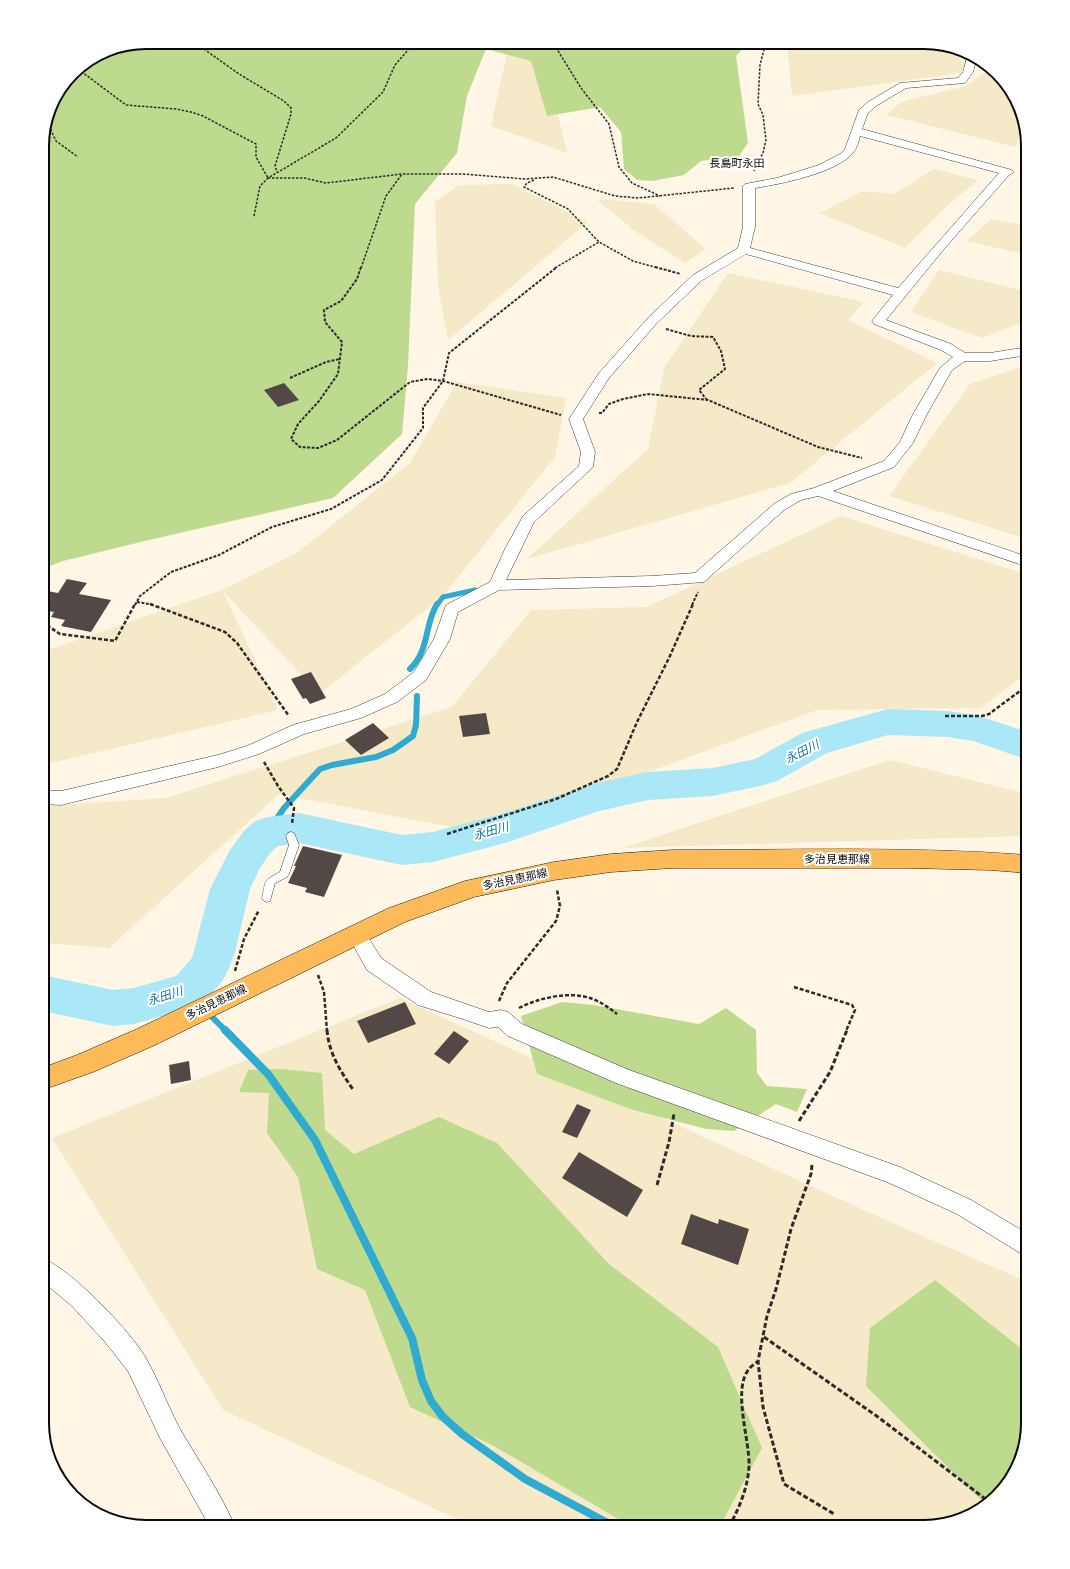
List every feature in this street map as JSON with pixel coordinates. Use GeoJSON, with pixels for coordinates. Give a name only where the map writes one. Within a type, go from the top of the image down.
{"type":"FeatureCollection","features":[{"type":"Feature","properties":{"kind":"main road","name":"多治見恵那線"},"geometry":{"type":"LineString","coordinates":[[49,1076],[84,1064],[146,1037],[397,915],[473,888],[554,871],[611,863],[673,859],[908,859],[990,861],[1021,863]]}},
{"type":"Feature","properties":{"kind":"street"},"geometry":{"type":"LineString","coordinates":[[744,250],[749,228],[749,186],[779,181],[823,167],[844,156],[850,150],[863,112],[872,104],[904,85],[961,81],[968,72],[971,61]]}},
{"type":"Feature","properties":{"kind":"street"},"geometry":{"type":"LineString","coordinates":[[856,131],[1008,172],[1004,174],[985,195],[878,321],[946,347],[962,357],[997,356],[1021,353]]}},
{"type":"Feature","properties":{"kind":"street"},"geometry":{"type":"LineString","coordinates":[[496,585],[512,549],[528,519],[586,467],[588,452],[578,416],[604,376],[648,325],[697,278],[744,250],[901,293]]}},
{"type":"Feature","properties":{"kind":"street"},"geometry":{"type":"LineString","coordinates":[[49,797],[61,798],[218,761],[256,749],[299,729],[355,714],[391,698],[420,676],[442,638],[451,610],[496,585],[652,581],[699,578],[780,507],[796,497],[819,491],[889,464],[906,443],[919,416],[947,368],[962,357]]}},
{"type":"Feature","properties":{"kind":"street"},"geometry":{"type":"LineString","coordinates":[[819,491],[1021,560]]}},
{"type":"Feature","properties":{"kind":"street"},"geometry":{"type":"LineString","coordinates":[[356,934],[374,964],[425,999],[466,1011],[489,1020],[501,1018],[516,1030],[569,1055],[677,1097],[892,1174],[964,1207],[1021,1242]]}},
{"type":"Feature","properties":{"kind":"street"},"geometry":{"type":"LineString","coordinates":[[49,1274],[80,1298],[136,1363],[168,1430],[219,1520]]}},
{"type":"Feature","properties":{"kind":"lane"},"geometry":{"type":"LineString","coordinates":[[267,898],[271,881],[284,874],[294,845],[291,836]]}},
{"type":"Feature","properties":{"kind":"path"},"geometry":{"type":"LineString","coordinates":[[204,49],[239,74],[284,101],[291,108],[291,114],[275,166],[277,172]]}},
{"type":"Feature","properties":{"kind":"path"},"geometry":{"type":"LineString","coordinates":[[254,216],[260,186],[277,172],[336,138],[384,92],[395,65],[409,49]]}},
{"type":"Feature","properties":{"kind":"path"},"geometry":{"type":"LineString","coordinates":[[557,49],[581,88],[610,124],[619,167],[632,183],[661,196]]}},
{"type":"Feature","properties":{"kind":"path"},"geometry":{"type":"LineString","coordinates":[[268,178],[304,178],[326,183],[402,174],[463,174],[525,179],[560,178],[615,196],[638,198],[749,186],[751,176],[761,160],[767,130],[761,108],[758,104],[758,78],[760,55],[763,49]]}},
{"type":"Feature","properties":{"kind":"path"},"geometry":{"type":"LineString","coordinates":[[83,72],[126,105],[176,109],[191,112],[203,116],[256,144],[256,157],[268,178]]}},
{"type":"Feature","properties":{"kind":"path"},"geometry":{"type":"LineString","coordinates":[[51,130],[56,141],[78,157]]}},
{"type":"Feature","properties":{"kind":"path"},"geometry":{"type":"LineString","coordinates":[[402,174],[386,196],[357,278],[341,301],[324,310],[324,322],[342,342],[338,374],[319,401],[298,424],[291,439],[300,448],[318,448],[337,440],[410,382],[428,379],[443,381],[578,416],[602,413],[609,404],[648,394],[708,400],[818,447],[862,458],[877,469]]}},
{"type":"Feature","properties":{"kind":"path"},"geometry":{"type":"LineString","coordinates":[[537,178],[527,183],[524,187],[568,209],[599,242],[633,261],[697,278]]}},
{"type":"Feature","properties":{"kind":"path"},"geometry":{"type":"LineString","coordinates":[[49,627],[60,634],[115,642],[140,596],[171,572],[219,556],[272,527],[331,509],[382,480],[422,428],[423,408],[443,381],[449,353],[555,268],[599,242]]}},
{"type":"Feature","properties":{"kind":"path"},"geometry":{"type":"LineString","coordinates":[[648,325],[691,336],[713,337],[721,351],[725,369],[700,390],[708,400]]}},
{"type":"Feature","properties":{"kind":"path"},"geometry":{"type":"LineString","coordinates":[[290,378],[326,362],[340,359]]}},
{"type":"Feature","properties":{"kind":"path"},"geometry":{"type":"LineString","coordinates":[[447,834],[556,799],[608,776],[617,770],[637,722],[669,658],[698,591],[699,578]]}},
{"type":"Feature","properties":{"kind":"path"},"geometry":{"type":"LineString","coordinates":[[137,602],[153,605],[225,632],[237,643],[299,729]]}},
{"type":"Feature","properties":{"kind":"path"},"geometry":{"type":"LineString","coordinates":[[945,716],[982,716],[989,714],[1021,690]]}},
{"type":"Feature","properties":{"kind":"path"},"geometry":{"type":"LineString","coordinates":[[256,749],[278,786],[294,808],[293,819]]}},
{"type":"Feature","properties":{"kind":"path"},"geometry":{"type":"LineString","coordinates":[[554,871],[560,906],[556,921],[506,983],[498,999],[501,1018],[523,1005],[563,995],[579,995],[590,998],[604,1003],[617,1014]]}},
{"type":"Feature","properties":{"kind":"path"},"geometry":{"type":"LineString","coordinates":[[245,988],[235,972],[237,957],[251,921],[267,898]]}},
{"type":"Feature","properties":{"kind":"path"},"geometry":{"type":"LineString","coordinates":[[309,957],[323,985],[330,1046],[336,1064],[354,1091]]}},
{"type":"Feature","properties":{"kind":"path"},"geometry":{"type":"LineString","coordinates":[[788,1137],[823,1085],[855,1010],[852,1005],[794,987]]}},
{"type":"Feature","properties":{"kind":"path"},"geometry":{"type":"LineString","coordinates":[[657,1186],[669,1142],[677,1097]]}},
{"type":"Feature","properties":{"kind":"path"},"geometry":{"type":"LineString","coordinates":[[814,1146],[811,1174],[791,1229],[776,1289],[767,1316],[758,1361],[763,1407],[784,1484],[834,1514]]}},
{"type":"Feature","properties":{"kind":"path"},"geometry":{"type":"LineString","coordinates":[[764,1337],[937,1460],[985,1498]]}},
{"type":"Feature","properties":{"kind":"path"},"geometry":{"type":"LineString","coordinates":[[733,1520],[741,1505],[748,1480],[749,1464],[741,1392],[747,1370],[758,1361]]}},
{"type":"Feature","properties":{"kind":"shaded area"},"geometry":{"type":"Polygon","coordinates":[[[508,49],[543,53],[567,153],[491,126],[508,49]]]}},
{"type":"Feature","properties":{"kind":"shaded area"},"geometry":{"type":"Polygon","coordinates":[[[788,49],[930,49],[959,55],[968,72],[792,96],[788,49]]]}},
{"type":"Feature","properties":{"kind":"shaded area"},"geometry":{"type":"Polygon","coordinates":[[[986,71],[993,77],[1008,98],[1018,121],[1020,133],[1016,147],[886,115],[901,102],[966,86],[986,71]]]}},
{"type":"Feature","properties":{"kind":"shaded area"},"geometry":{"type":"Polygon","coordinates":[[[934,169],[978,180],[947,206],[905,248],[820,213],[862,191],[894,194],[934,169]]]}},
{"type":"Feature","properties":{"kind":"shaded area"},"geometry":{"type":"Polygon","coordinates":[[[512,184],[588,222],[448,340],[438,286],[435,202],[459,185],[512,184]]]}},
{"type":"Feature","properties":{"kind":"shaded area"},"geometry":{"type":"Polygon","coordinates":[[[596,199],[654,204],[706,249],[685,263],[635,231],[596,199]]]}},
{"type":"Feature","properties":{"kind":"shaded area"},"geometry":{"type":"Polygon","coordinates":[[[991,219],[1021,225],[1021,253],[967,241],[991,219]]]}},
{"type":"Feature","properties":{"kind":"shaded area"},"geometry":{"type":"Polygon","coordinates":[[[939,270],[1021,290],[1021,323],[982,338],[911,312],[939,270]]]}},
{"type":"Feature","properties":{"kind":"shaded area"},"geometry":{"type":"Polygon","coordinates":[[[728,273],[864,302],[848,320],[937,363],[790,483],[527,559],[648,449],[664,368],[728,273]]]}},
{"type":"Feature","properties":{"kind":"shaded area"},"geometry":{"type":"Polygon","coordinates":[[[1021,367],[1021,537],[889,496],[970,384],[1021,367]]]}},
{"type":"Feature","properties":{"kind":"shaded area"},"geometry":{"type":"Polygon","coordinates":[[[457,382],[566,398],[555,457],[442,597],[319,694],[223,591],[278,710],[49,763],[49,650],[222,590],[298,552],[410,463],[457,382]]]}},
{"type":"Feature","properties":{"kind":"shaded area"},"geometry":{"type":"Polygon","coordinates":[[[841,516],[1021,573],[1021,677],[981,708],[817,710],[482,833],[279,794],[109,948],[49,944],[49,806],[166,798],[452,707],[531,610],[647,607],[841,516]]]}},
{"type":"Feature","properties":{"kind":"shaded area"},"geometry":{"type":"Polygon","coordinates":[[[890,760],[1021,792],[1021,836],[622,848],[890,760]]]}},
{"type":"Feature","properties":{"kind":"shaded area"},"geometry":{"type":"Polygon","coordinates":[[[400,998],[879,1217],[1021,1279],[1021,1423],[1018,1448],[1008,1471],[993,1492],[983,1500],[961,1513],[936,1519],[459,1520],[223,1410],[52,1138],[400,998]]]}},
{"type":"Feature","properties":{"kind":"green space"},"geometry":{"type":"Polygon","coordinates":[[[146,49],[486,49],[467,96],[457,153],[415,204],[408,366],[402,434],[333,498],[63,561],[49,566],[49,140],[52,121],[56,109],[73,82],[92,65],[103,59],[121,52],[146,49]]]}},
{"type":"Feature","properties":{"kind":"green space"},"geometry":{"type":"Polygon","coordinates":[[[486,49],[742,49],[736,56],[748,143],[739,156],[701,161],[684,175],[652,181],[637,180],[624,169],[621,132],[600,107],[547,116],[531,61],[486,49]]]}},
{"type":"Feature","properties":{"kind":"green space"},"geometry":{"type":"Polygon","coordinates":[[[562,1002],[594,1005],[699,1024],[726,1008],[756,1030],[757,1073],[767,1086],[807,1089],[797,1112],[776,1104],[734,1131],[706,1129],[630,1109],[537,1074],[521,1016],[562,1002]]]}},
{"type":"Feature","properties":{"kind":"green space"},"geometry":{"type":"Polygon","coordinates":[[[282,1069],[322,1073],[325,1130],[354,1154],[439,1117],[497,1143],[609,1264],[718,1347],[762,1448],[723,1520],[620,1520],[492,1445],[410,1407],[365,1290],[317,1269],[298,1177],[267,1133],[269,1093],[239,1092],[248,1070],[282,1069]]]}},
{"type":"Feature","properties":{"kind":"green space"},"geometry":{"type":"Polygon","coordinates":[[[935,1280],[1021,1348],[1021,1423],[1018,1448],[1014,1460],[1001,1482],[993,1492],[983,1500],[982,1501],[866,1386],[870,1328],[935,1280]]]}},
{"type":"Feature","properties":{"kind":"building"},"geometry":{"type":"Polygon","coordinates":[[[284,383],[299,400],[278,407],[264,390],[284,383]]]}},
{"type":"Feature","properties":{"kind":"building"},"geometry":{"type":"Polygon","coordinates":[[[67,579],[87,583],[79,594],[111,600],[91,632],[61,626],[65,620],[51,617],[54,612],[49,611],[49,591],[58,593],[67,579]]]}},
{"type":"Feature","properties":{"kind":"building"},"geometry":{"type":"Polygon","coordinates":[[[311,672],[326,698],[310,704],[306,698],[303,699],[291,679],[311,672]]]}},
{"type":"Feature","properties":{"kind":"building"},"geometry":{"type":"Polygon","coordinates":[[[486,713],[490,734],[463,737],[459,716],[486,713]]]}},
{"type":"Feature","properties":{"kind":"building"},"geometry":{"type":"Polygon","coordinates":[[[373,723],[389,738],[361,755],[345,740],[373,723]]]}},
{"type":"Feature","properties":{"kind":"building"},"geometry":{"type":"Polygon","coordinates":[[[303,846],[342,855],[324,897],[305,892],[307,888],[288,883],[303,846]]]}},
{"type":"Feature","properties":{"kind":"building"},"geometry":{"type":"Polygon","coordinates":[[[405,1002],[416,1024],[368,1043],[357,1021],[405,1002]]]}},
{"type":"Feature","properties":{"kind":"building"},"geometry":{"type":"Polygon","coordinates":[[[454,1031],[469,1041],[449,1064],[434,1054],[454,1031]]]}},
{"type":"Feature","properties":{"kind":"building"},"geometry":{"type":"Polygon","coordinates":[[[189,1061],[191,1080],[171,1084],[169,1065],[189,1061]]]}},
{"type":"Feature","properties":{"kind":"building"},"geometry":{"type":"Polygon","coordinates":[[[577,1104],[591,1110],[577,1138],[562,1132],[577,1104]]]}},
{"type":"Feature","properties":{"kind":"building"},"geometry":{"type":"Polygon","coordinates":[[[579,1152],[643,1190],[627,1217],[562,1178],[579,1152]]]}},
{"type":"Feature","properties":{"kind":"building"},"geometry":{"type":"Polygon","coordinates":[[[691,1214],[718,1224],[719,1219],[749,1229],[738,1265],[681,1244],[691,1214]]]}},
{"type":"Feature","properties":{"kind":"waterway"},"geometry":{"type":"LineString","coordinates":[[437,605],[443,597],[475,590]]}},
{"type":"Feature","properties":{"kind":"waterway"},"geometry":{"type":"LineString","coordinates":[[410,669],[421,654],[430,620],[437,604]]}},
{"type":"Feature","properties":{"kind":"waterway"},"geometry":{"type":"LineString","coordinates":[[268,832],[284,808],[320,769],[332,765],[376,757],[393,750],[413,736],[416,725],[417,696]]}},
{"type":"Feature","properties":{"kind":"waterway","name":"永田川"},"geometry":{"type":"LineString","coordinates":[[49,994],[113,1008],[134,1006],[191,988],[209,968],[215,952],[230,889],[244,861],[257,842],[268,832],[299,828],[402,850],[433,847],[505,828],[597,797],[648,786],[713,782],[764,771],[815,743],[888,722],[948,724],[975,728],[1021,744]]}},
{"type":"Feature","properties":{"kind":"waterway"},"geometry":{"type":"LineString","coordinates":[[185,990],[225,1030]]}},
{"type":"Feature","properties":{"kind":"waterway"},"geometry":{"type":"LineString","coordinates":[[225,1030],[268,1074],[315,1140],[412,1338],[422,1380],[431,1401],[443,1417],[462,1434],[525,1479],[602,1520]]}},
{"type":"Feature","properties":{"kind":"district","name":"長島町永田"},"geometry":{"type":"Point","coordinates":[737,163]}}]}
